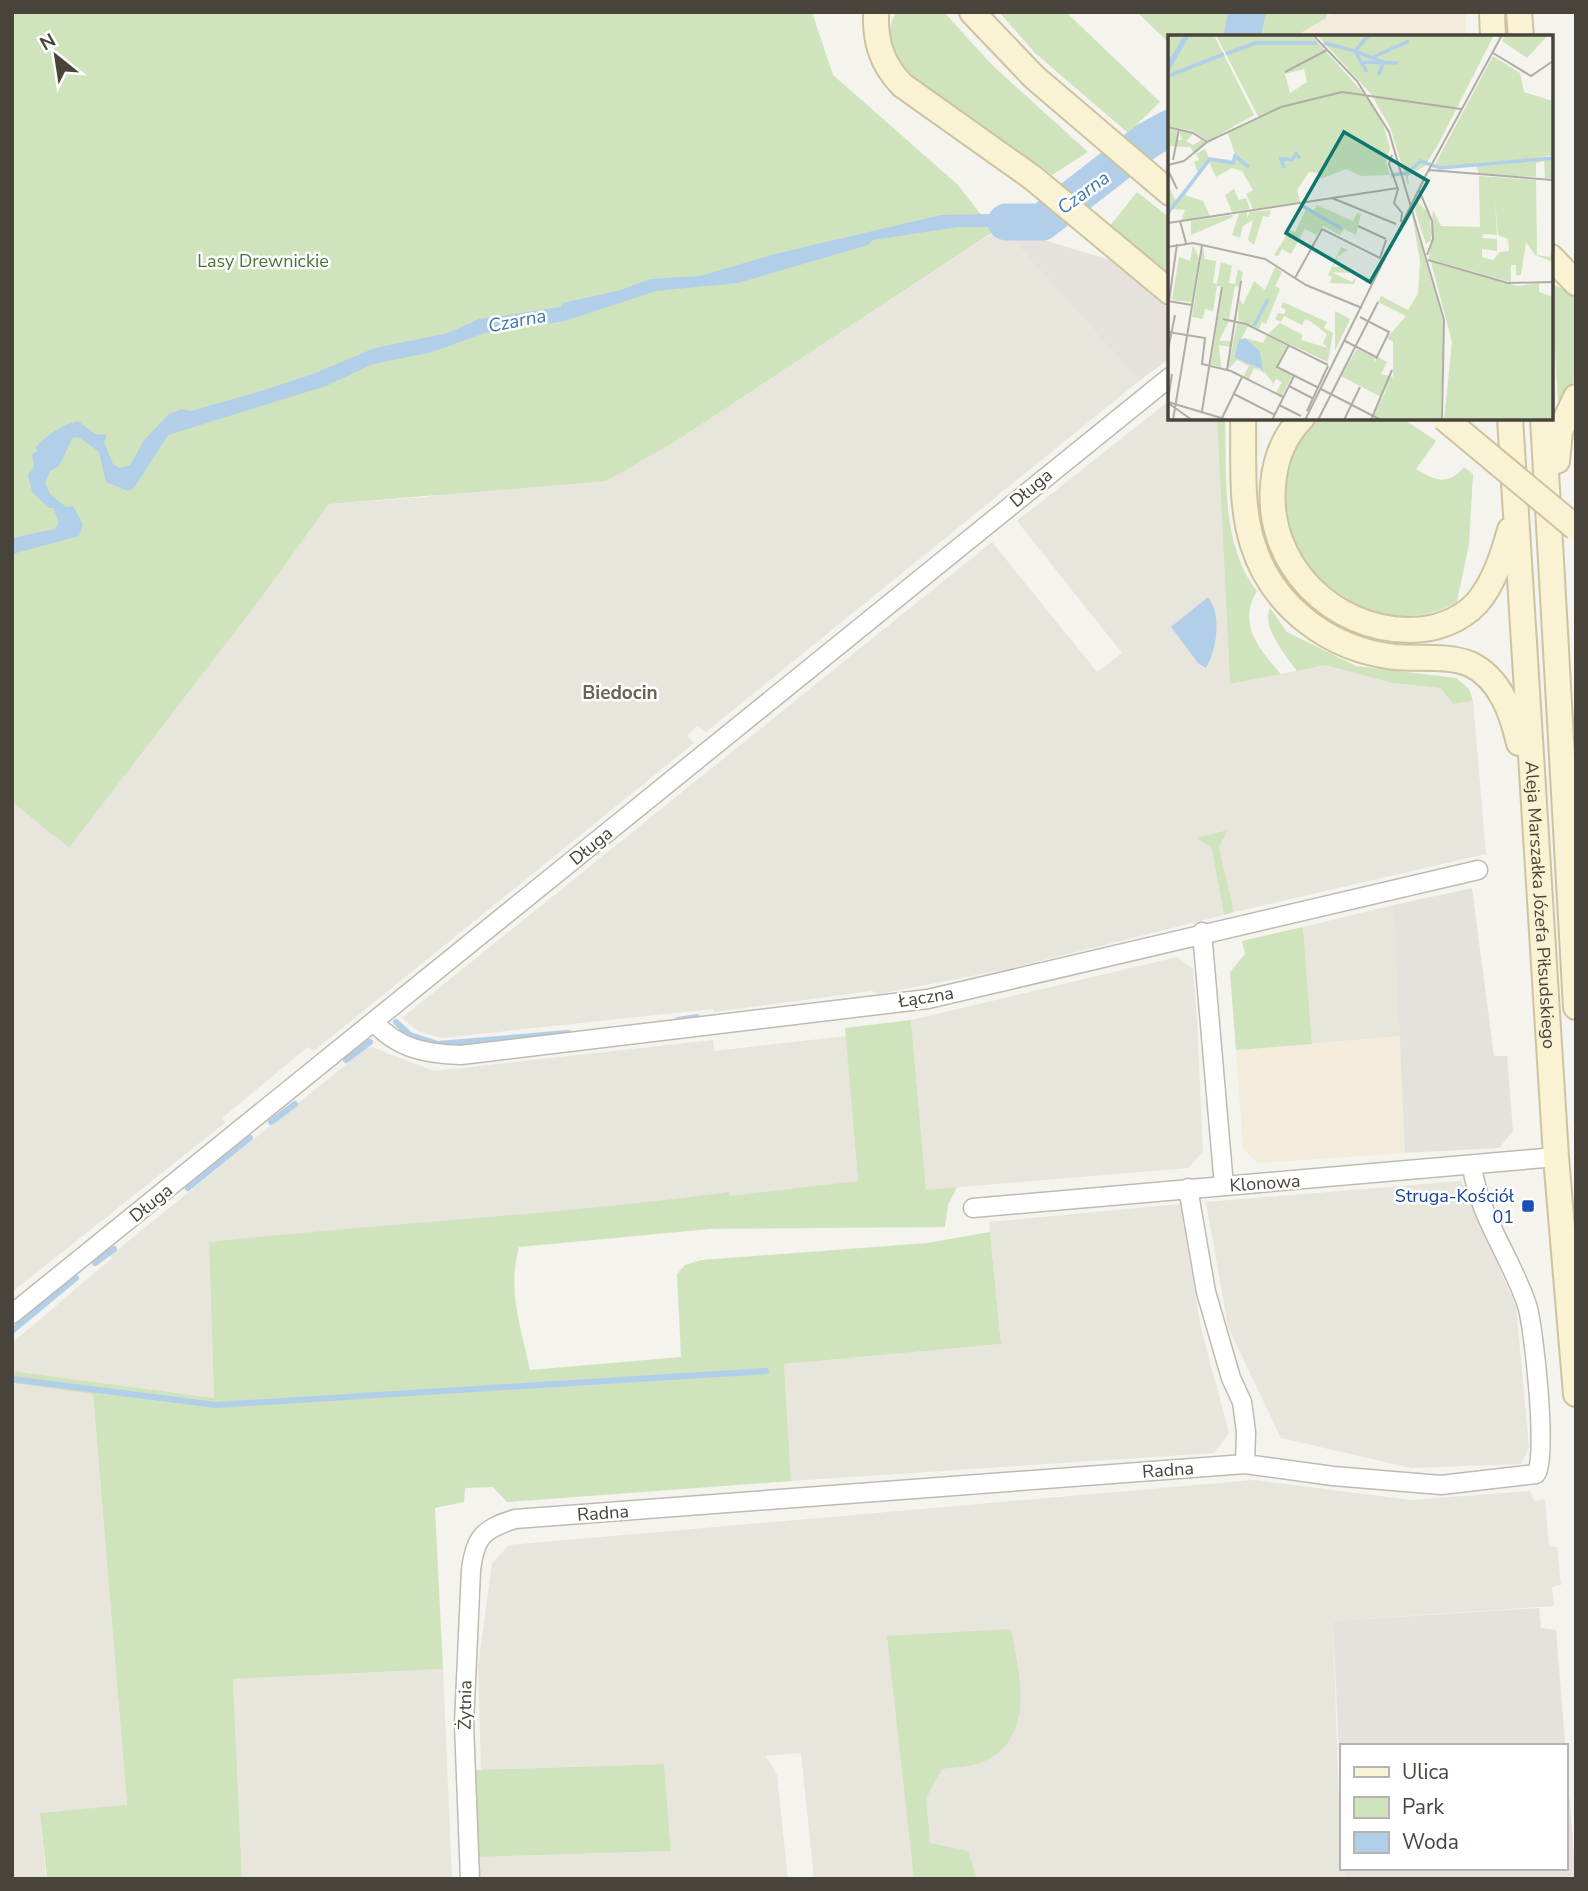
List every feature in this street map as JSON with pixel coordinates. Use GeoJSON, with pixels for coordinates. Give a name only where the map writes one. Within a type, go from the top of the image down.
{"type":"FeatureCollection","features":[{"type":"Feature","properties":{"kind":"main road"},"geometry":{"type":"LineString","coordinates":[[972,12],[1009,54],[1091,128],[1163,187]]}},
{"type":"Feature","properties":{"kind":"main road"},"geometry":{"type":"LineString","coordinates":[[1492,12],[1493,35]]}},
{"type":"Feature","properties":{"kind":"main road"},"geometry":{"type":"LineString","coordinates":[[1519,12],[1521,35]]}},
{"type":"Feature","properties":{"kind":"main road"},"geometry":{"type":"LineString","coordinates":[[877,15],[879,48],[889,69],[902,85],[1032,178],[1098,229],[1168,290]]}},
{"type":"Feature","properties":{"kind":"main road"},"geometry":{"type":"LineString","coordinates":[[1553,259],[1576,282]]}},
{"type":"Feature","properties":{"kind":"main road"},"geometry":{"type":"LineString","coordinates":[[1549,545],[1560,431],[1576,397]]}},
{"type":"Feature","properties":{"kind":"main road"},"geometry":{"type":"LineString","coordinates":[[1242,420],[1248,526],[1258,559],[1278,593],[1304,620],[1343,644],[1382,655],[1470,664],[1494,685],[1513,717],[1532,794]]}},
{"type":"Feature","properties":{"kind":"main road"},"geometry":{"type":"LineString","coordinates":[[1300,420],[1282,444],[1276,464],[1272,497],[1275,526],[1291,565],[1308,587],[1331,607],[1352,618],[1389,629],[1416,630],[1442,625],[1466,613],[1485,592],[1500,562],[1514,506]]}},
{"type":"Feature","properties":{"kind":"main road"},"geometry":{"type":"LineString","coordinates":[[1446,420],[1576,528]]}},
{"type":"Feature","properties":{"kind":"main road","name":"Aleja Marszałka Józefa Piłsudskiego"},"geometry":{"type":"LineString","coordinates":[[1510,420],[1556,1157],[1576,1394]]}},
{"type":"Feature","properties":{"kind":"main road","name":"Aleja Marszałka Józefa Piłsudskiego"},"geometry":{"type":"LineString","coordinates":[[1543,420],[1576,1007]]}},
{"type":"Feature","properties":{"kind":"street","name":"Długa"},"geometry":{"type":"LineString","coordinates":[[12,1314],[1168,379]]}},
{"type":"Feature","properties":{"kind":"street","name":"Łączna"},"geometry":{"type":"LineString","coordinates":[[374,1022],[398,1043],[428,1054],[502,1052],[928,999],[1202,932],[1478,870]]}},
{"type":"Feature","properties":{"kind":"street"},"geometry":{"type":"LineString","coordinates":[[1202,932],[1224,1186]]}},
{"type":"Feature","properties":{"kind":"street","name":"Klonowa"},"geometry":{"type":"LineString","coordinates":[[973,1208],[1556,1157]]}},
{"type":"Feature","properties":{"kind":"street","name":"Radna"},"geometry":{"type":"LineString","coordinates":[[482,1535],[493,1526],[515,1519],[1245,1464],[1333,1476],[1441,1485],[1530,1477],[1539,1470],[1542,1452],[1527,1305],[1476,1192],[1472,1166]]}},
{"type":"Feature","properties":{"kind":"street"},"geometry":{"type":"LineString","coordinates":[[1188,1188],[1206,1292],[1231,1378],[1242,1402],[1246,1432],[1245,1464]]}},
{"type":"Feature","properties":{"kind":"street","name":"Żytnia"},"geometry":{"type":"LineString","coordinates":[[470,1879],[464,1724],[471,1570],[473,1550],[482,1535]]}},
{"type":"Feature","properties":{"kind":"shaded area"},"geometry":{"type":"Polygon","coordinates":[[[1335,12],[1466,12],[1466,35],[1297,35],[1335,12]]]}},
{"type":"Feature","properties":{"kind":"shaded area"},"geometry":{"type":"Polygon","coordinates":[[[1001,227],[1139,381],[706,732],[697,726],[687,736],[694,743],[314,1051],[308,1047],[222,1118],[226,1122],[12,1292],[12,802],[69,848],[261,598],[329,504],[427,497],[676,441],[1001,227]]]}},
{"type":"Feature","properties":{"kind":"shaded area"},"geometry":{"type":"Polygon","coordinates":[[[1001,227],[1113,261],[1168,308],[1168,359],[1139,381],[1001,227]]]}},
{"type":"Feature","properties":{"kind":"shaded area"},"geometry":{"type":"Polygon","coordinates":[[[1168,402],[1168,420],[1217,420],[1230,684],[1325,665],[1392,683],[1440,688],[1453,704],[1473,701],[1486,854],[1234,912],[1219,847],[1226,830],[1198,838],[1212,849],[1224,915],[1008,969],[879,994],[872,991],[714,1012],[713,1009],[441,1038],[418,1031],[402,1018],[992,542],[1097,672],[1122,653],[1017,521],[1168,402]]]}},
{"type":"Feature","properties":{"kind":"shaded area"},"geometry":{"type":"Polygon","coordinates":[[[1472,888],[1494,1056],[1507,1056],[1513,1131],[1499,1148],[1405,1153],[1394,905],[1472,888]]]}},
{"type":"Feature","properties":{"kind":"shaded area"},"geometry":{"type":"Polygon","coordinates":[[[1394,905],[1401,1036],[1312,1044],[1303,927],[1394,905]]]}},
{"type":"Feature","properties":{"kind":"shaded area"},"geometry":{"type":"Polygon","coordinates":[[[1177,957],[1193,969],[1197,1021],[1203,1152],[1188,1168],[926,1190],[911,1020],[1177,957]]]}},
{"type":"Feature","properties":{"kind":"shaded area"},"geometry":{"type":"Polygon","coordinates":[[[846,1036],[858,1181],[729,1197],[729,1193],[611,1208],[209,1242],[214,1398],[12,1371],[12,1343],[112,1258],[110,1256],[365,1049],[372,1047],[434,1071],[713,1040],[714,1051],[846,1036]]]}},
{"type":"Feature","properties":{"kind":"shaded area"},"geometry":{"type":"Polygon","coordinates":[[[1401,1036],[1405,1153],[1258,1163],[1243,1149],[1236,1050],[1401,1036]]]}},
{"type":"Feature","properties":{"kind":"shaded area"},"geometry":{"type":"Polygon","coordinates":[[[1461,1181],[1516,1306],[1529,1447],[1521,1464],[1411,1468],[1281,1438],[1228,1327],[1206,1202],[1461,1181]]]}},
{"type":"Feature","properties":{"kind":"shaded area"},"geometry":{"type":"Polygon","coordinates":[[[1180,1204],[1201,1328],[1229,1433],[1214,1453],[791,1481],[784,1364],[1001,1344],[989,1222],[1180,1204]]]}},
{"type":"Feature","properties":{"kind":"shaded area"},"geometry":{"type":"Polygon","coordinates":[[[12,1383],[93,1393],[127,1806],[40,1813],[46,1879],[12,1879],[12,1383]]]}},
{"type":"Feature","properties":{"kind":"shaded area"},"geometry":{"type":"Polygon","coordinates":[[[1254,1480],[1411,1500],[1530,1491],[1534,1501],[1545,1499],[1549,1546],[1557,1547],[1561,1585],[1552,1587],[1554,1606],[1333,1621],[1340,1870],[1344,1870],[1345,1879],[814,1879],[801,1753],[766,1756],[777,1775],[788,1879],[479,1879],[478,1857],[671,1851],[664,1764],[481,1770],[478,1667],[492,1563],[509,1545],[1254,1480]]]}},
{"type":"Feature","properties":{"kind":"shaded area"},"geometry":{"type":"Polygon","coordinates":[[[1539,1608],[1541,1628],[1556,1630],[1565,1744],[1340,1744],[1340,1778],[1333,1621],[1539,1608]]]}},
{"type":"Feature","properties":{"kind":"shaded area"},"geometry":{"type":"Polygon","coordinates":[[[443,1669],[452,1879],[242,1879],[233,1679],[443,1669]]]}},
{"type":"Feature","properties":{"kind":"shaded area"},"geometry":{"type":"Polygon","coordinates":[[[1567,1767],[1576,1879],[1345,1879],[1344,1870],[1567,1870],[1567,1767]]]}},
{"type":"Feature","properties":{"kind":"green space","name":"Lasy Drewnickie"},"geometry":{"type":"Polygon","coordinates":[[[12,12],[812,12],[833,75],[957,184],[994,231],[676,441],[606,481],[329,504],[261,598],[69,848],[12,802],[12,12]]]}},
{"type":"Feature","properties":{"kind":"green space"},"geometry":{"type":"Polygon","coordinates":[[[896,12],[944,12],[992,65],[1088,152],[1052,175],[1042,167],[1037,172],[912,77],[899,61],[891,43],[890,33],[896,12]]]}},
{"type":"Feature","properties":{"kind":"green space"},"geometry":{"type":"Polygon","coordinates":[[[999,12],[1066,12],[1160,102],[1128,133],[1035,53],[999,12]]]}},
{"type":"Feature","properties":{"kind":"green space"},"geometry":{"type":"Polygon","coordinates":[[[1137,12],[1328,12],[1326,18],[1297,35],[1168,35],[1168,42],[1137,12]]]}},
{"type":"Feature","properties":{"kind":"green space"},"geometry":{"type":"Polygon","coordinates":[[[1137,192],[1168,216],[1168,277],[1109,227],[1137,192]]]}},
{"type":"Feature","properties":{"kind":"green space"},"geometry":{"type":"Polygon","coordinates":[[[1553,284],[1576,296],[1576,379],[1558,403],[1553,284]]]}},
{"type":"Feature","properties":{"kind":"green space"},"geometry":{"type":"Polygon","coordinates":[[[1217,420],[1225,420],[1226,485],[1231,530],[1245,572],[1257,591],[1251,603],[1250,625],[1258,645],[1281,674],[1230,684],[1217,420]]]}},
{"type":"Feature","properties":{"kind":"green space"},"geometry":{"type":"Polygon","coordinates":[[[1319,420],[1405,420],[1436,441],[1416,469],[1442,480],[1453,477],[1464,467],[1473,474],[1469,544],[1457,602],[1412,616],[1370,612],[1334,592],[1306,562],[1288,525],[1283,486],[1293,449],[1319,420]]]}},
{"type":"Feature","properties":{"kind":"green space"},"geometry":{"type":"Polygon","coordinates":[[[1270,608],[1287,632],[1356,666],[1456,678],[1469,689],[1473,701],[1453,704],[1440,688],[1392,683],[1325,665],[1297,671],[1272,632],[1268,616],[1270,608]]]}},
{"type":"Feature","properties":{"kind":"green space"},"geometry":{"type":"Polygon","coordinates":[[[1227,830],[1219,847],[1234,912],[1224,915],[1212,849],[1197,838],[1227,830]]]}},
{"type":"Feature","properties":{"kind":"green space"},"geometry":{"type":"Polygon","coordinates":[[[1303,927],[1312,1044],[1236,1050],[1230,972],[1245,954],[1242,941],[1303,927]]]}},
{"type":"Feature","properties":{"kind":"green space"},"geometry":{"type":"Polygon","coordinates":[[[911,1020],[926,1190],[957,1187],[948,1205],[945,1227],[710,1229],[519,1247],[514,1278],[515,1294],[530,1370],[681,1357],[677,1274],[685,1265],[701,1260],[927,1243],[990,1232],[1001,1344],[784,1364],[791,1481],[507,1502],[493,1487],[465,1488],[464,1502],[435,1508],[443,1669],[233,1679],[242,1879],[47,1879],[40,1813],[127,1805],[93,1394],[12,1383],[12,1371],[214,1398],[209,1242],[599,1207],[729,1192],[730,1196],[858,1181],[845,1028],[911,1020]]]}},
{"type":"Feature","properties":{"kind":"green space"},"geometry":{"type":"Polygon","coordinates":[[[1011,1629],[1021,1702],[1012,1736],[1001,1750],[985,1761],[970,1766],[942,1769],[926,1798],[930,1843],[968,1851],[977,1879],[914,1879],[887,1636],[1011,1629]]]}},
{"type":"Feature","properties":{"kind":"green space"},"geometry":{"type":"Polygon","coordinates":[[[664,1764],[671,1851],[478,1857],[474,1770],[664,1764]]]}},
{"type":"Feature","properties":{"kind":"water"},"geometry":{"type":"Polygon","coordinates":[[[1048,212],[1059,220],[1044,227],[958,227],[873,240],[868,245],[738,283],[656,291],[565,321],[485,333],[432,352],[373,364],[326,386],[168,435],[134,488],[128,491],[106,482],[99,452],[80,438],[73,437],[59,466],[50,471],[45,483],[50,494],[66,507],[73,506],[83,524],[79,536],[12,554],[12,538],[55,529],[59,522],[53,508],[49,508],[32,492],[28,475],[34,467],[32,454],[37,451],[36,447],[55,431],[78,421],[95,434],[107,435],[104,442],[113,464],[120,468],[130,465],[144,440],[169,414],[181,409],[191,411],[261,391],[310,375],[375,348],[448,333],[479,319],[561,307],[563,303],[621,290],[650,279],[700,276],[775,254],[941,215],[992,214],[1024,218],[1048,212]]]}},
{"type":"Feature","properties":{"kind":"water"},"geometry":{"type":"Polygon","coordinates":[[[1208,597],[1215,613],[1216,632],[1213,651],[1206,668],[1198,663],[1171,627],[1208,597]]]}},
{"type":"Feature","properties":{"kind":"waterway","name":"Czarna"},"geometry":{"type":"LineString","coordinates":[[1242,35],[1247,12]]}},
{"type":"Feature","properties":{"kind":"waterway","name":"Czarna"},"geometry":{"type":"LineString","coordinates":[[1006,222],[1042,222],[1148,140],[1168,129]]}},
{"type":"Feature","properties":{"kind":"waterway"},"geometry":{"type":"LineString","coordinates":[[678,1020],[697,1017]]}},
{"type":"Feature","properties":{"kind":"waterway"},"geometry":{"type":"LineString","coordinates":[[396,1022],[410,1035],[438,1044],[568,1033]]}},
{"type":"Feature","properties":{"kind":"waterway"},"geometry":{"type":"LineString","coordinates":[[346,1060],[370,1042]]}},
{"type":"Feature","properties":{"kind":"waterway"},"geometry":{"type":"LineString","coordinates":[[271,1122],[295,1104]]}},
{"type":"Feature","properties":{"kind":"waterway"},"geometry":{"type":"LineString","coordinates":[[188,1188],[250,1138]]}},
{"type":"Feature","properties":{"kind":"waterway"},"geometry":{"type":"LineString","coordinates":[[95,1263],[114,1249]]}},
{"type":"Feature","properties":{"kind":"waterway"},"geometry":{"type":"LineString","coordinates":[[12,1331],[76,1278]]}},
{"type":"Feature","properties":{"kind":"waterway"},"geometry":{"type":"LineString","coordinates":[[12,1379],[216,1405],[766,1371]]}},
{"type":"Feature","properties":{"kind":"place","name":"Struga-Kościół 01"},"geometry":{"type":"Point","coordinates":[1528,1206]}},
{"type":"Feature","properties":{"kind":"district","name":"Biedocin"},"geometry":{"type":"Point","coordinates":[620,692]}}]}
